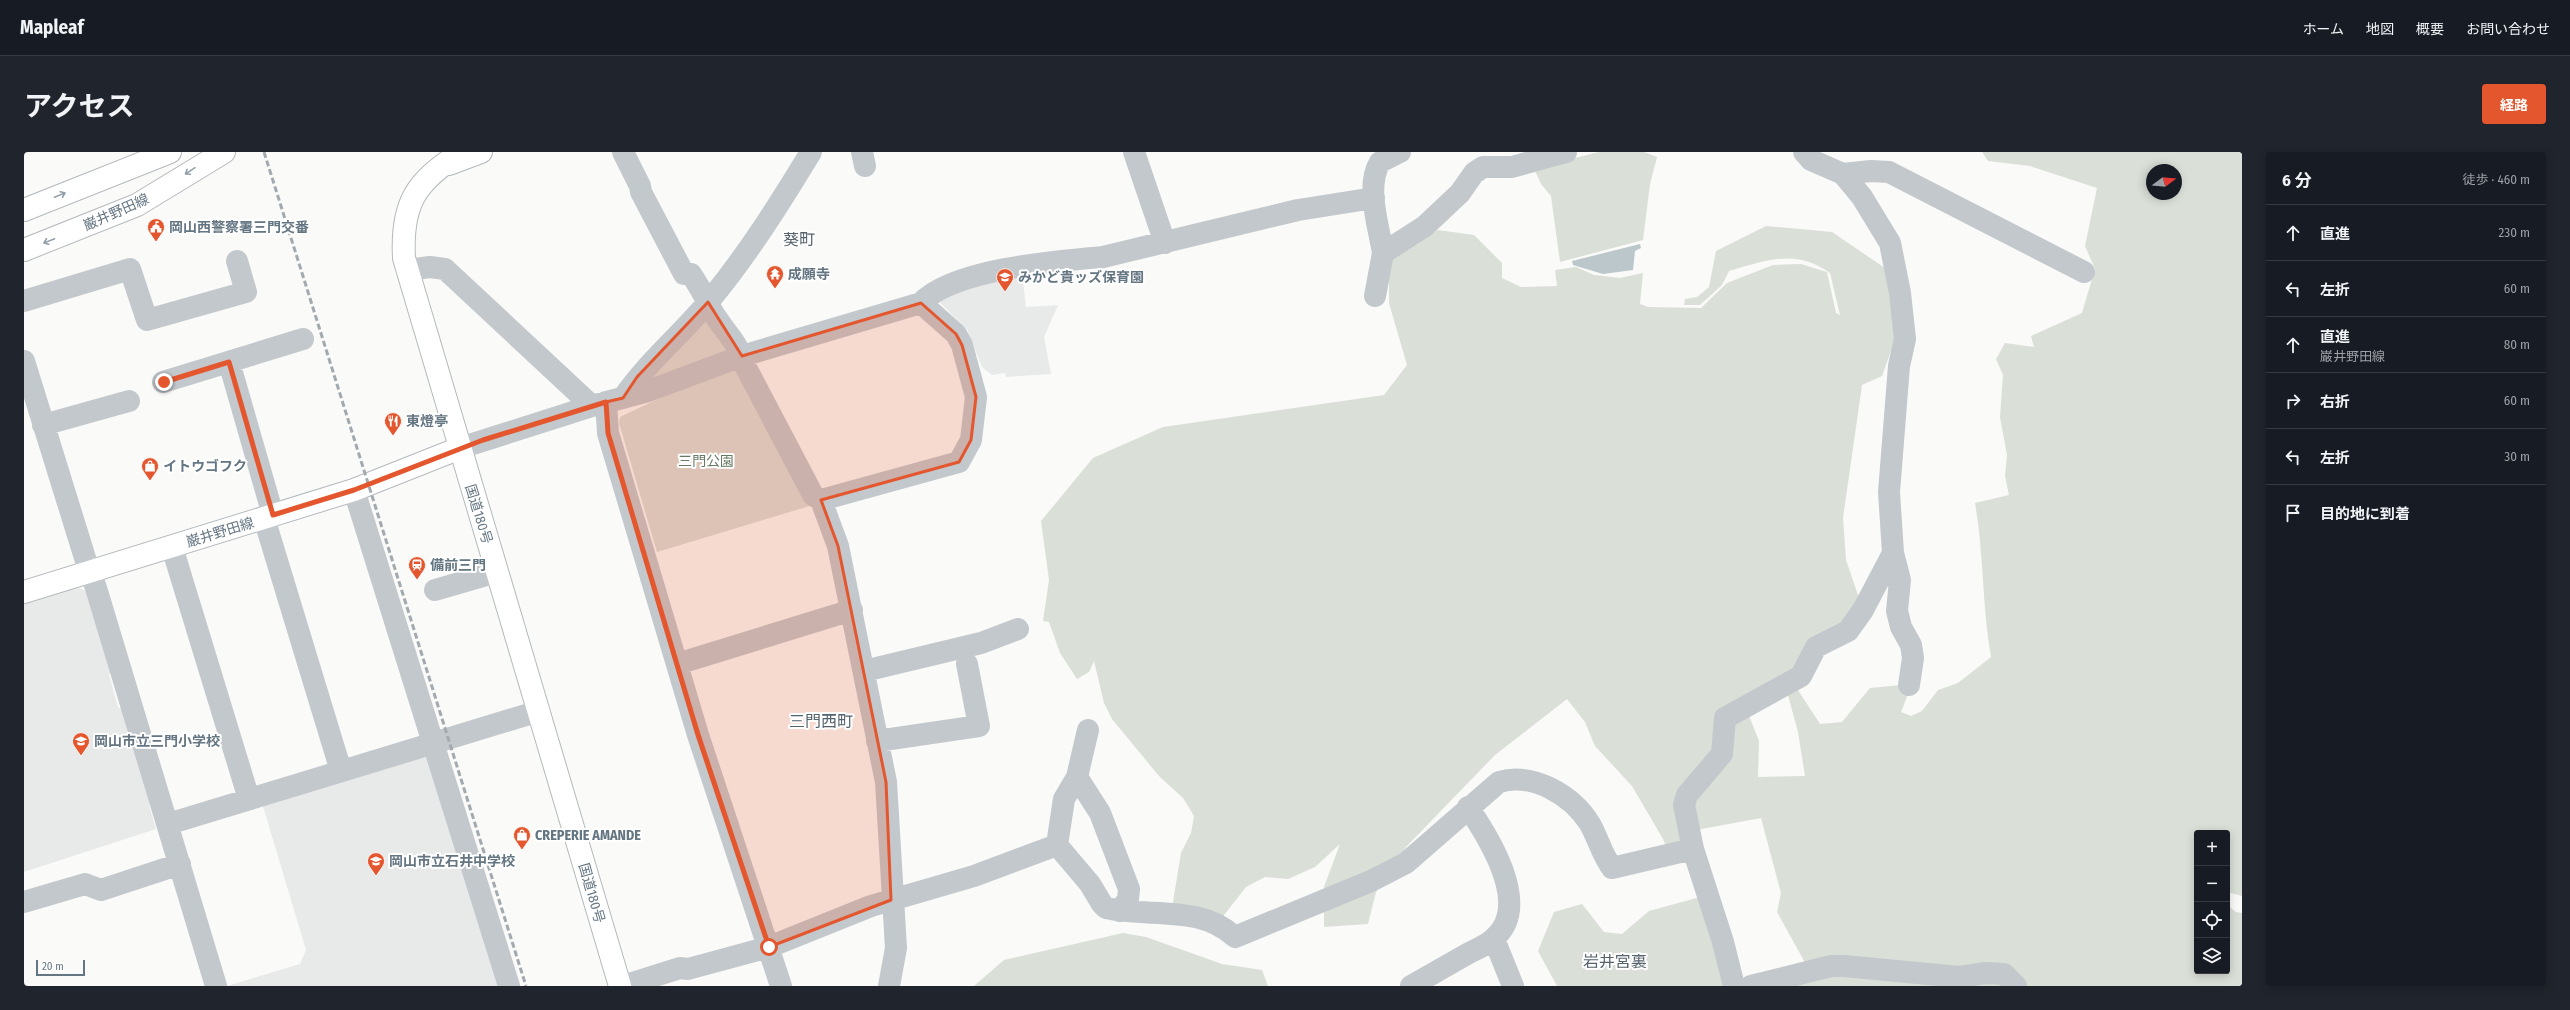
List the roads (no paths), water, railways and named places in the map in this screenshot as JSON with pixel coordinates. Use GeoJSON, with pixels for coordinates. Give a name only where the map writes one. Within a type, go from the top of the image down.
{"type":"FeatureCollection","features":[{"type":"Feature","properties":{"kind":"main road"},"geometry":{"type":"LineString","coordinates":[[24,210],[170,152]]}},
{"type":"Feature","properties":{"kind":"main road","name":"巌井野田線"},"geometry":{"type":"LineString","coordinates":[[24,250],[137,205],[224,152]]}},
{"type":"Feature","properties":{"kind":"main road","name":"国道180号"},"geometry":{"type":"LineString","coordinates":[[462,152],[445,160],[422,183],[410,205],[403,231],[407,270],[620,986]]}},
{"type":"Feature","properties":{"kind":"main road"},"geometry":{"type":"LineString","coordinates":[[445,160],[481,152]]}},
{"type":"Feature","properties":{"kind":"main road","name":"巌井野田線"},"geometry":{"type":"LineString","coordinates":[[24,592],[354,490],[460,448]]}},
{"type":"Feature","properties":{"kind":"street"},"geometry":{"type":"LineString","coordinates":[[623,152],[640,186],[641,192],[684,274],[691,274],[740,349],[742,356],[813,495],[821,500],[838,546],[886,782],[892,866],[891,900],[896,948],[889,986]]}},
{"type":"Feature","properties":{"kind":"street"},"geometry":{"type":"LineString","coordinates":[[607,402],[637,377],[708,302],[732,274],[811,152]]}},
{"type":"Feature","properties":{"kind":"street"},"geometry":{"type":"LineString","coordinates":[[1134,152],[1165,243]]}},
{"type":"Feature","properties":{"kind":"street"},"geometry":{"type":"LineString","coordinates":[[1376,296],[1383,253],[1374,198],[1376,169],[1380,162],[1400,152]]}},
{"type":"Feature","properties":{"kind":"street"},"geometry":{"type":"LineString","coordinates":[[1383,253],[1425,226],[1460,192],[1478,170],[1483,167],[1512,167],[1519,158],[1566,152]]}},
{"type":"Feature","properties":{"kind":"street"},"geometry":{"type":"LineString","coordinates":[[1804,152],[1811,160],[1843,174],[1862,197],[1890,243],[1900,293],[1905,339],[1899,366],[1889,492],[1893,553],[1900,580],[1897,611],[1901,627],[1911,645],[1913,658],[1909,685]]}},
{"type":"Feature","properties":{"kind":"street"},"geometry":{"type":"LineString","coordinates":[[1843,174],[1871,171],[1889,172],[2084,272]]}},
{"type":"Feature","properties":{"kind":"street"},"geometry":{"type":"LineString","coordinates":[[460,448],[607,402],[648,391],[742,356],[921,302],[929,294],[939,289],[975,276],[1103,257],[1298,210],[1374,198]]}},
{"type":"Feature","properties":{"kind":"street"},"geometry":{"type":"LineString","coordinates":[[24,301],[130,269],[147,320],[246,292],[237,261]]}},
{"type":"Feature","properties":{"kind":"street"},"geometry":{"type":"LineString","coordinates":[[407,270],[430,267],[445,269],[607,402],[608,433],[676,664],[716,791],[781,986]]}},
{"type":"Feature","properties":{"kind":"street"},"geometry":{"type":"LineString","coordinates":[[821,500],[959,462],[971,440],[976,397],[962,345],[956,334],[921,302]]}},
{"type":"Feature","properties":{"kind":"street"},"geometry":{"type":"LineString","coordinates":[[164,382],[303,339]]}},
{"type":"Feature","properties":{"kind":"street"},"geometry":{"type":"LineString","coordinates":[[24,361],[168,824],[216,986]]}},
{"type":"Feature","properties":{"kind":"street"},"geometry":{"type":"LineString","coordinates":[[229,362],[268,517],[341,771]]}},
{"type":"Feature","properties":{"kind":"street"},"geometry":{"type":"LineString","coordinates":[[43,425],[129,401]]}},
{"type":"Feature","properties":{"kind":"street"},"geometry":{"type":"LineString","coordinates":[[354,490],[509,986]]}},
{"type":"Feature","properties":{"kind":"street"},"geometry":{"type":"LineString","coordinates":[[172,547],[249,799]]}},
{"type":"Feature","properties":{"kind":"street"},"geometry":{"type":"LineString","coordinates":[[1734,986],[1723,942],[1693,849],[1684,805],[1687,795],[1722,754],[1725,718],[1801,676],[1816,647],[1848,631],[1863,610],[1893,553]]}},
{"type":"Feature","properties":{"kind":"street"},"geometry":{"type":"LineString","coordinates":[[435,590],[497,572]]}},
{"type":"Feature","properties":{"kind":"street"},"geometry":{"type":"LineString","coordinates":[[676,664],[852,610]]}},
{"type":"Feature","properties":{"kind":"street"},"geometry":{"type":"LineString","coordinates":[[864,671],[981,643],[1018,629]]}},
{"type":"Feature","properties":{"kind":"street"},"geometry":{"type":"LineString","coordinates":[[877,741],[979,726],[967,664]]}},
{"type":"Feature","properties":{"kind":"street"},"geometry":{"type":"LineString","coordinates":[[168,824],[539,711]]}},
{"type":"Feature","properties":{"kind":"street"},"geometry":{"type":"LineString","coordinates":[[1088,730],[1076,777],[1064,799],[1057,845],[1090,884],[1102,904],[1120,911],[1189,915],[1215,923],[1235,937],[1371,881],[1406,863],[1425,848],[1468,807],[1499,782],[1512,778],[1532,782],[1555,791],[1575,805],[1589,823],[1612,868],[1693,849]]}},
{"type":"Feature","properties":{"kind":"street"},"geometry":{"type":"LineString","coordinates":[[1076,777],[1100,813],[1129,889],[1128,899],[1120,911]]}},
{"type":"Feature","properties":{"kind":"street"},"geometry":{"type":"LineString","coordinates":[[1411,986],[1494,939],[1504,925],[1509,906],[1507,884],[1491,842],[1468,807]]}},
{"type":"Feature","properties":{"kind":"street"},"geometry":{"type":"LineString","coordinates":[[623,986],[680,968],[688,969],[769,947],[891,900],[974,876],[1057,845]]}},
{"type":"Feature","properties":{"kind":"street"},"geometry":{"type":"LineString","coordinates":[[24,902],[85,884],[101,890],[180,864]]}},
{"type":"Feature","properties":{"kind":"street"},"geometry":{"type":"LineString","coordinates":[[1494,939],[1513,986]]}},
{"type":"Feature","properties":{"kind":"street"},"geometry":{"type":"LineString","coordinates":[[1751,986],[1831,966],[1959,977],[1986,973],[2004,974],[2016,986]]}},
{"type":"Feature","properties":{"kind":"railway"},"geometry":{"type":"LineString","coordinates":[[264,152],[526,986]]}},
{"type":"Feature","properties":{"kind":"place","name":"岡山西警察署三門交番"},"geometry":{"type":"Point","coordinates":[156,242]}},
{"type":"Feature","properties":{"kind":"place","name":"成願寺"},"geometry":{"type":"Point","coordinates":[775,289]}},
{"type":"Feature","properties":{"kind":"place","name":"みかど貴ッズ保育園"},"geometry":{"type":"Point","coordinates":[1005,292]}},
{"type":"Feature","properties":{"kind":"place","name":"東燈亭"},"geometry":{"type":"Point","coordinates":[393,436]}},
{"type":"Feature","properties":{"kind":"place","name":"イトウゴフク"},"geometry":{"type":"Point","coordinates":[150,481]}},
{"type":"Feature","properties":{"kind":"place","name":"備前三門"},"geometry":{"type":"Point","coordinates":[417,580]}},
{"type":"Feature","properties":{"kind":"place","name":"岡山市立三門小学校"},"geometry":{"type":"Point","coordinates":[81,756]}},
{"type":"Feature","properties":{"kind":"place","name":"CREPERIE AMANDE"},"geometry":{"type":"Point","coordinates":[522,850]}},
{"type":"Feature","properties":{"kind":"place","name":"岡山市立石井中学校"},"geometry":{"type":"Point","coordinates":[376,876]}},
{"type":"Feature","properties":{"kind":"district","name":"葵町"},"geometry":{"type":"Point","coordinates":[799,239]}},
{"type":"Feature","properties":{"kind":"district","name":"三門西町"},"geometry":{"type":"Point","coordinates":[821,721]}},
{"type":"Feature","properties":{"kind":"district","name":"岩井宮裏"},"geometry":{"type":"Point","coordinates":[1615,961]}},
{"type":"Feature","properties":{"kind":"park label","name":"三門公園"},"geometry":{"type":"Point","coordinates":[706,461]}}]}
